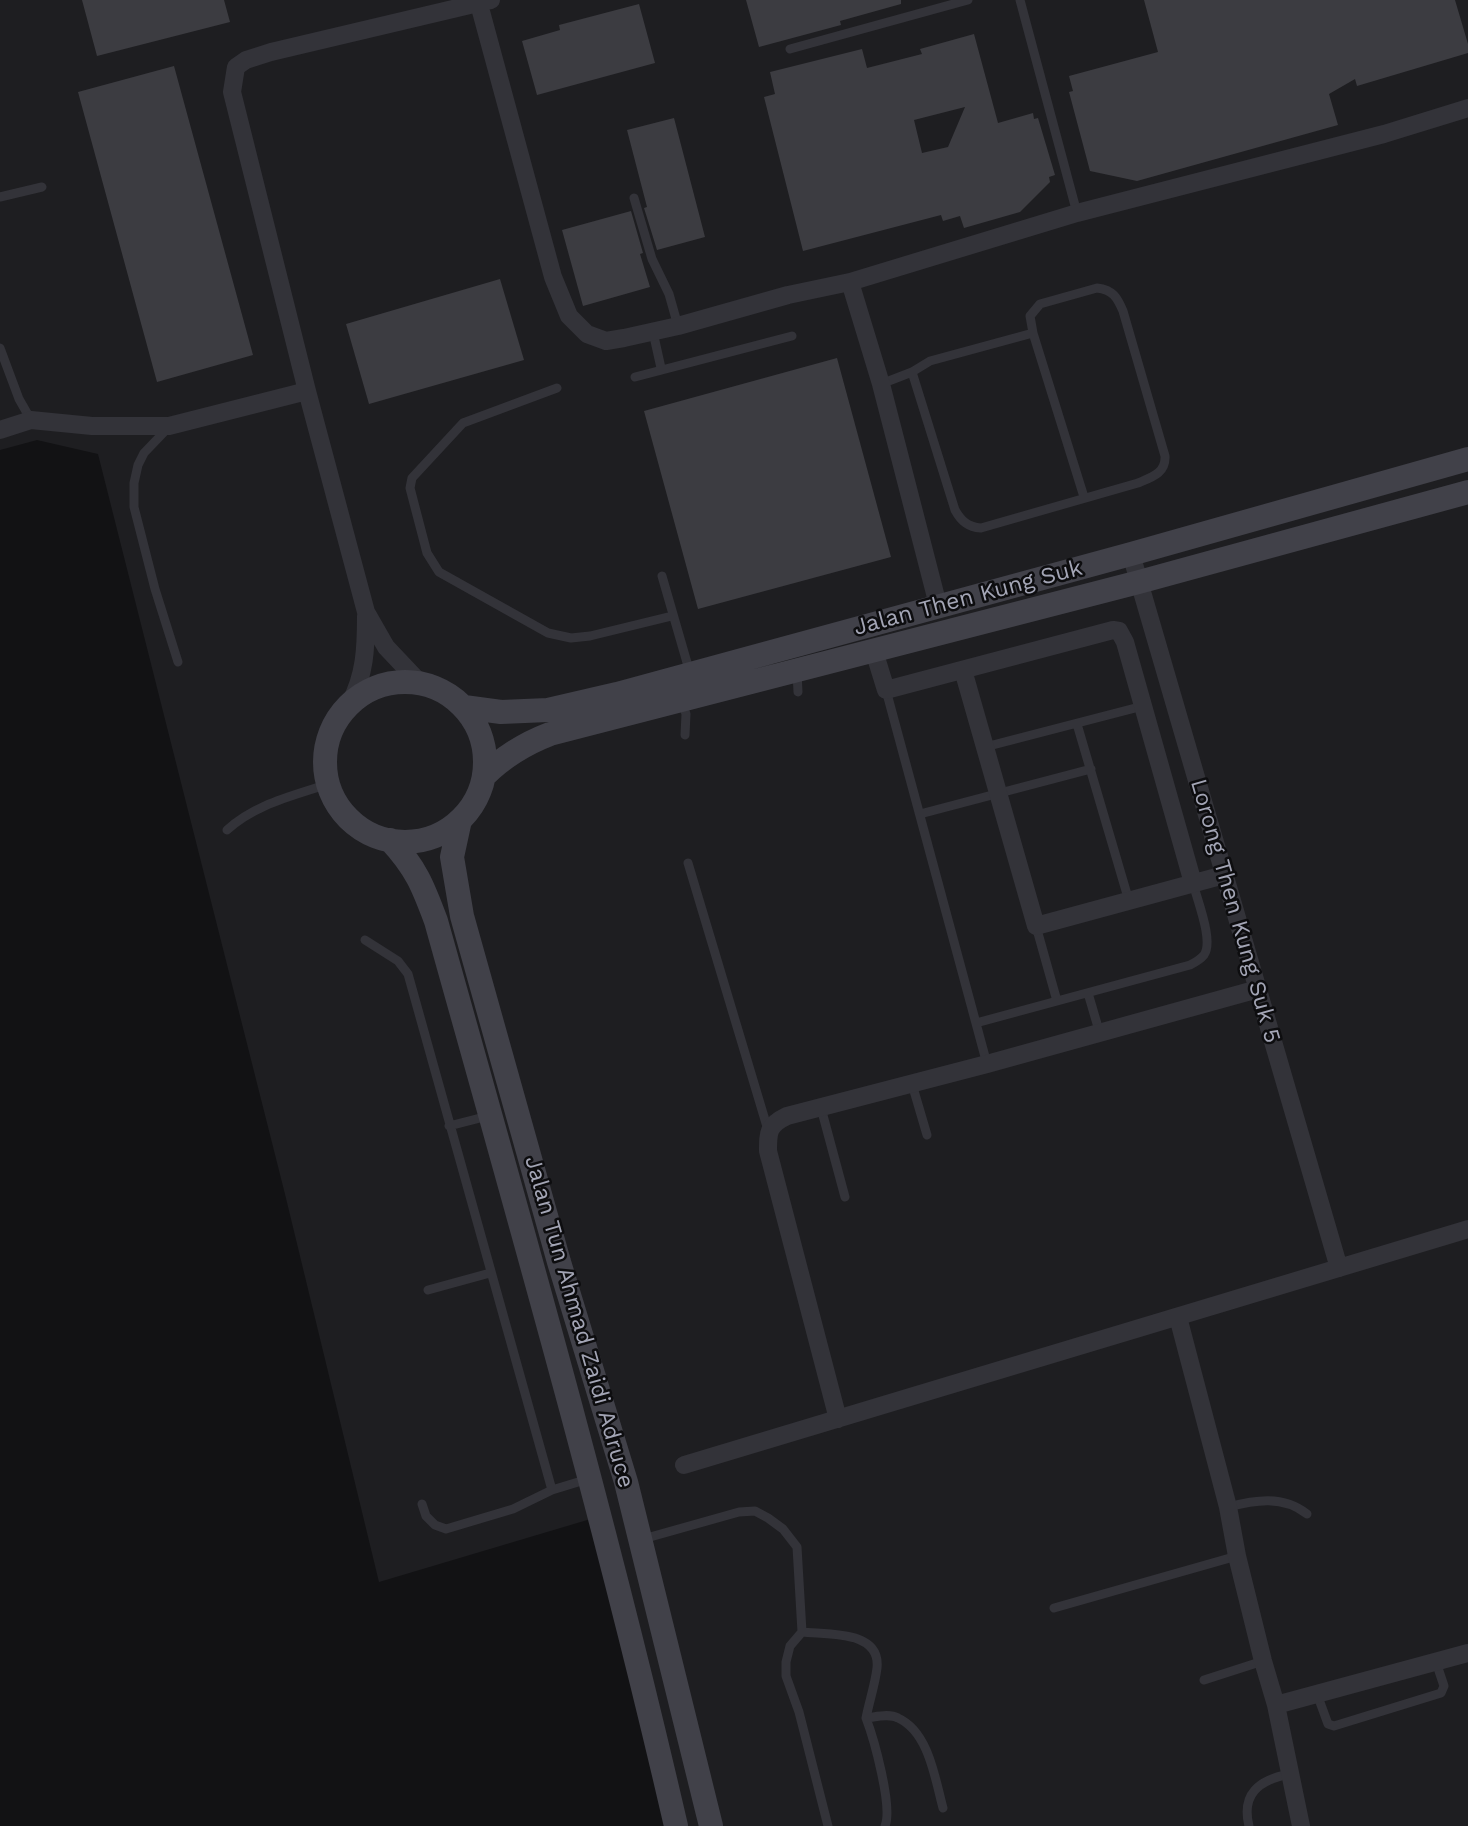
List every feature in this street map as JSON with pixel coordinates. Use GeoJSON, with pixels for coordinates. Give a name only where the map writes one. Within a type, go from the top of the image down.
{"type":"FeatureCollection","features":[{"type":"Feature","properties":{"kind":"street"},"geometry":{"type":"LineString","coordinates":[[420,683],[386,647],[366,612],[232,92],[236,67],[246,60],[271,51],[485,2],[553,277],[569,316],[587,334],[606,341],[678,326],[788,295],[850,282],[1077,213],[1384,134],[1468,108]]}},
{"type":"Feature","properties":{"kind":"street"},"geometry":{"type":"LineString","coordinates":[[850,282],[881,384],[938,606]]}},
{"type":"Feature","properties":{"kind":"street"},"geometry":{"type":"LineString","coordinates":[[0,429],[31,420],[92,426],[169,426],[307,391]]}},
{"type":"Feature","properties":{"kind":"street","name":"Jalan Then Kung Suk"},"geometry":{"type":"LineString","coordinates":[[464,707],[501,712],[548,710],[690,675],[1468,459]]}},
{"type":"Feature","properties":{"kind":"street","name":"Jalan Then Kung Suk"},"geometry":{"type":"LineString","coordinates":[[484,776],[500,760],[526,744],[550,734],[681,701],[797,681],[874,650],[1139,582],[1468,492]]}},
{"type":"Feature","properties":{"kind":"street","name":"Lorong Then Kung Suk 5"},"geometry":{"type":"LineString","coordinates":[[1131,554],[1339,1268]]}},
{"type":"Feature","properties":{"kind":"street"},"geometry":{"type":"LineString","coordinates":[[349,704],[370,689],[395,682],[420,683],[443,691],[464,707],[475,722],[482,739],[485,758],[484,776],[475,800],[460,820],[439,834],[415,841],[390,840],[369,833],[351,821],[337,804],[328,784],[324,763],[327,741],[336,720],[358,687],[363,671],[366,612]]}},
{"type":"Feature","properties":{"kind":"street"},"geometry":{"type":"LineString","coordinates":[[874,650],[886,690],[1113,630],[1119,631],[1125,642],[1193,883]]}},
{"type":"Feature","properties":{"kind":"street"},"geometry":{"type":"LineString","coordinates":[[963,670],[1036,926],[1224,875]]}},
{"type":"Feature","properties":{"kind":"street"},"geometry":{"type":"LineString","coordinates":[[1157,759],[1189,752]]}},
{"type":"Feature","properties":{"kind":"street","name":"Jalan Tun Ahmad Zaidi Adruce"},"geometry":{"type":"LineString","coordinates":[[460,820],[452,857],[462,916],[559,1262],[642,1539],[711,1826]]}},
{"type":"Feature","properties":{"kind":"street","name":"Jalan Tun Ahmad Zaidi Adruce"},"geometry":{"type":"LineString","coordinates":[[390,840],[416,871],[432,911],[590,1478],[650,1710],[676,1826]]}},
{"type":"Feature","properties":{"kind":"street"},"geometry":{"type":"LineString","coordinates":[[838,1419],[768,1151],[768,1132],[776,1121],[1258,989]]}},
{"type":"Feature","properties":{"kind":"street"},"geometry":{"type":"LineString","coordinates":[[684,1465],[1468,1229]]}},
{"type":"Feature","properties":{"kind":"street"},"geometry":{"type":"LineString","coordinates":[[1178,1317],[1276,1705],[1301,1826]]}},
{"type":"Feature","properties":{"kind":"street"},"geometry":{"type":"LineString","coordinates":[[1276,1705],[1468,1653]]}},
{"type":"Feature","properties":{"kind":"lane"},"geometry":{"type":"LineString","coordinates":[[790,49],[968,0]]}},
{"type":"Feature","properties":{"kind":"lane"},"geometry":{"type":"LineString","coordinates":[[1020,0],[1077,213]]}},
{"type":"Feature","properties":{"kind":"lane"},"geometry":{"type":"LineString","coordinates":[[0,197],[42,187]]}},
{"type":"Feature","properties":{"kind":"lane"},"geometry":{"type":"LineString","coordinates":[[634,198],[652,259],[669,294],[678,326]]}},
{"type":"Feature","properties":{"kind":"lane"},"geometry":{"type":"LineString","coordinates":[[912,372],[955,510],[965,523],[973,527],[1138,483],[1154,476],[1165,464],[1124,311],[1116,295],[1107,289],[1097,288],[1040,304],[1030,316],[1084,497]]}},
{"type":"Feature","properties":{"kind":"lane"},"geometry":{"type":"LineString","coordinates":[[653,332],[661,368]]}},
{"type":"Feature","properties":{"kind":"lane"},"geometry":{"type":"LineString","coordinates":[[881,384],[912,372],[930,361],[1033,333]]}},
{"type":"Feature","properties":{"kind":"lane"},"geometry":{"type":"LineString","coordinates":[[635,377],[792,335]]}},
{"type":"Feature","properties":{"kind":"lane"},"geometry":{"type":"LineString","coordinates":[[0,348],[19,399],[31,420]]}},
{"type":"Feature","properties":{"kind":"lane"},"geometry":{"type":"LineString","coordinates":[[557,388],[464,422],[412,478],[410,488],[428,553],[439,572],[548,633],[571,638],[590,636],[672,616]]}},
{"type":"Feature","properties":{"kind":"lane"},"geometry":{"type":"LineString","coordinates":[[169,426],[141,459],[134,483],[134,507],[155,589],[178,662]]}},
{"type":"Feature","properties":{"kind":"lane"},"geometry":{"type":"LineString","coordinates":[[662,576],[690,675]]}},
{"type":"Feature","properties":{"kind":"lane"},"geometry":{"type":"LineString","coordinates":[[886,690],[987,1064]]}},
{"type":"Feature","properties":{"kind":"lane"},"geometry":{"type":"LineString","coordinates":[[681,701],[686,714],[685,735]]}},
{"type":"Feature","properties":{"kind":"lane"},"geometry":{"type":"LineString","coordinates":[[985,747],[1143,706]]}},
{"type":"Feature","properties":{"kind":"lane"},"geometry":{"type":"LineString","coordinates":[[1077,723],[1129,901]]}},
{"type":"Feature","properties":{"kind":"lane"},"geometry":{"type":"LineString","coordinates":[[920,814],[1091,769]]}},
{"type":"Feature","properties":{"kind":"lane"},"geometry":{"type":"LineString","coordinates":[[227,830],[241,817],[256,809],[328,784]]}},
{"type":"Feature","properties":{"kind":"lane"},"geometry":{"type":"LineString","coordinates":[[688,863],[768,1132]]}},
{"type":"Feature","properties":{"kind":"lane"},"geometry":{"type":"LineString","coordinates":[[976,1023],[1190,965],[1204,955],[1207,936],[1193,883]]}},
{"type":"Feature","properties":{"kind":"lane"},"geometry":{"type":"LineString","coordinates":[[1036,926],[1057,1001]]}},
{"type":"Feature","properties":{"kind":"lane"},"geometry":{"type":"LineString","coordinates":[[365,940],[398,961],[408,974],[552,1490]]}},
{"type":"Feature","properties":{"kind":"lane"},"geometry":{"type":"LineString","coordinates":[[1088,993],[1100,1034]]}},
{"type":"Feature","properties":{"kind":"lane"},"geometry":{"type":"LineString","coordinates":[[912,1084],[927,1135]]}},
{"type":"Feature","properties":{"kind":"lane"},"geometry":{"type":"LineString","coordinates":[[821,1108],[845,1197]]}},
{"type":"Feature","properties":{"kind":"lane"},"geometry":{"type":"LineString","coordinates":[[449,1126],[490,1115]]}},
{"type":"Feature","properties":{"kind":"lane"},"geometry":{"type":"LineString","coordinates":[[428,1290],[490,1273]]}},
{"type":"Feature","properties":{"kind":"lane"},"geometry":{"type":"LineString","coordinates":[[422,1504],[426,1516],[435,1525],[446,1529],[513,1509],[552,1490],[590,1478]]}},
{"type":"Feature","properties":{"kind":"lane"},"geometry":{"type":"LineString","coordinates":[[1228,1507],[1257,1499],[1285,1503],[1307,1514]]}},
{"type":"Feature","properties":{"kind":"lane"},"geometry":{"type":"LineString","coordinates":[[642,1539],[748,1510],[768,1518],[783,1529],[797,1547],[802,1632],[790,1646],[786,1676],[799,1712],[828,1826]]}},
{"type":"Feature","properties":{"kind":"lane"},"geometry":{"type":"LineString","coordinates":[[1054,1608],[1237,1556]]}},
{"type":"Feature","properties":{"kind":"lane"},"geometry":{"type":"LineString","coordinates":[[802,1632],[852,1636],[873,1649],[877,1656],[866,1718],[874,1739],[889,1818],[885,1826]]}},
{"type":"Feature","properties":{"kind":"lane"},"geometry":{"type":"LineString","coordinates":[[1204,1680],[1263,1661]]}},
{"type":"Feature","properties":{"kind":"lane"},"geometry":{"type":"LineString","coordinates":[[1317,1694],[1328,1724],[1335,1726],[1441,1693],[1444,1686],[1436,1662]]}},
{"type":"Feature","properties":{"kind":"lane"},"geometry":{"type":"LineString","coordinates":[[866,1718],[897,1717],[910,1727],[928,1756],[943,1808]]}},
{"type":"Feature","properties":{"kind":"lane"},"geometry":{"type":"LineString","coordinates":[[1249,1826],[1245,1807],[1251,1794],[1273,1777],[1289,1774]]}},
{"type":"Feature","properties":{"kind":"shaded area"},"geometry":{"type":"Polygon","coordinates":[[[0,0],[1468,0],[1468,1826],[677,1826],[604,1515],[379,1582],[285,1194],[98,454],[37,440],[0,450],[0,0]]]}},
{"type":"Feature","properties":{"kind":"building"},"geometry":{"type":"Polygon","coordinates":[[[82,0],[224,0],[230,22],[97,56],[82,0]]]}},
{"type":"Feature","properties":{"kind":"building"},"geometry":{"type":"Polygon","coordinates":[[[746,0],[901,0],[901,4],[840,21],[841,25],[759,47],[746,0]]]}},
{"type":"Feature","properties":{"kind":"building"},"geometry":{"type":"Polygon","coordinates":[[[1144,0],[1455,0],[1468,44],[1468,53],[1357,86],[1355,79],[1329,94],[1338,125],[1137,181],[1090,171],[1069,92],[1073,91],[1069,76],[1158,52],[1144,0]]]}},
{"type":"Feature","properties":{"kind":"building"},"geometry":{"type":"Polygon","coordinates":[[[639,4],[655,63],[537,95],[522,41],[560,30],[559,25],[639,4]]]}},
{"type":"Feature","properties":{"kind":"building"},"geometry":{"type":"Polygon","coordinates":[[[974,34],[998,123],[1033,113],[1034,119],[1038,118],[1055,175],[1049,177],[1050,182],[1020,212],[964,228],[960,216],[943,221],[941,215],[803,251],[764,97],[775,94],[770,72],[862,49],[867,68],[922,54],[920,49],[974,34]],[[965,107],[914,120],[922,153],[948,147],[965,107]]]}},
{"type":"Feature","properties":{"kind":"building"},"geometry":{"type":"Polygon","coordinates":[[[174,66],[253,355],[157,382],[78,92],[174,66]]]}},
{"type":"Feature","properties":{"kind":"building"},"geometry":{"type":"Polygon","coordinates":[[[674,118],[705,237],[657,250],[644,208],[647,207],[627,130],[674,118]]]}},
{"type":"Feature","properties":{"kind":"building"},"geometry":{"type":"Polygon","coordinates":[[[631,211],[650,287],[583,306],[562,230],[631,211]]]}},
{"type":"Feature","properties":{"kind":"building"},"geometry":{"type":"Polygon","coordinates":[[[500,279],[524,360],[369,404],[346,324],[500,279]]]}},
{"type":"Feature","properties":{"kind":"building"},"geometry":{"type":"Polygon","coordinates":[[[837,358],[891,557],[698,609],[644,411],[837,358]]]}}]}
